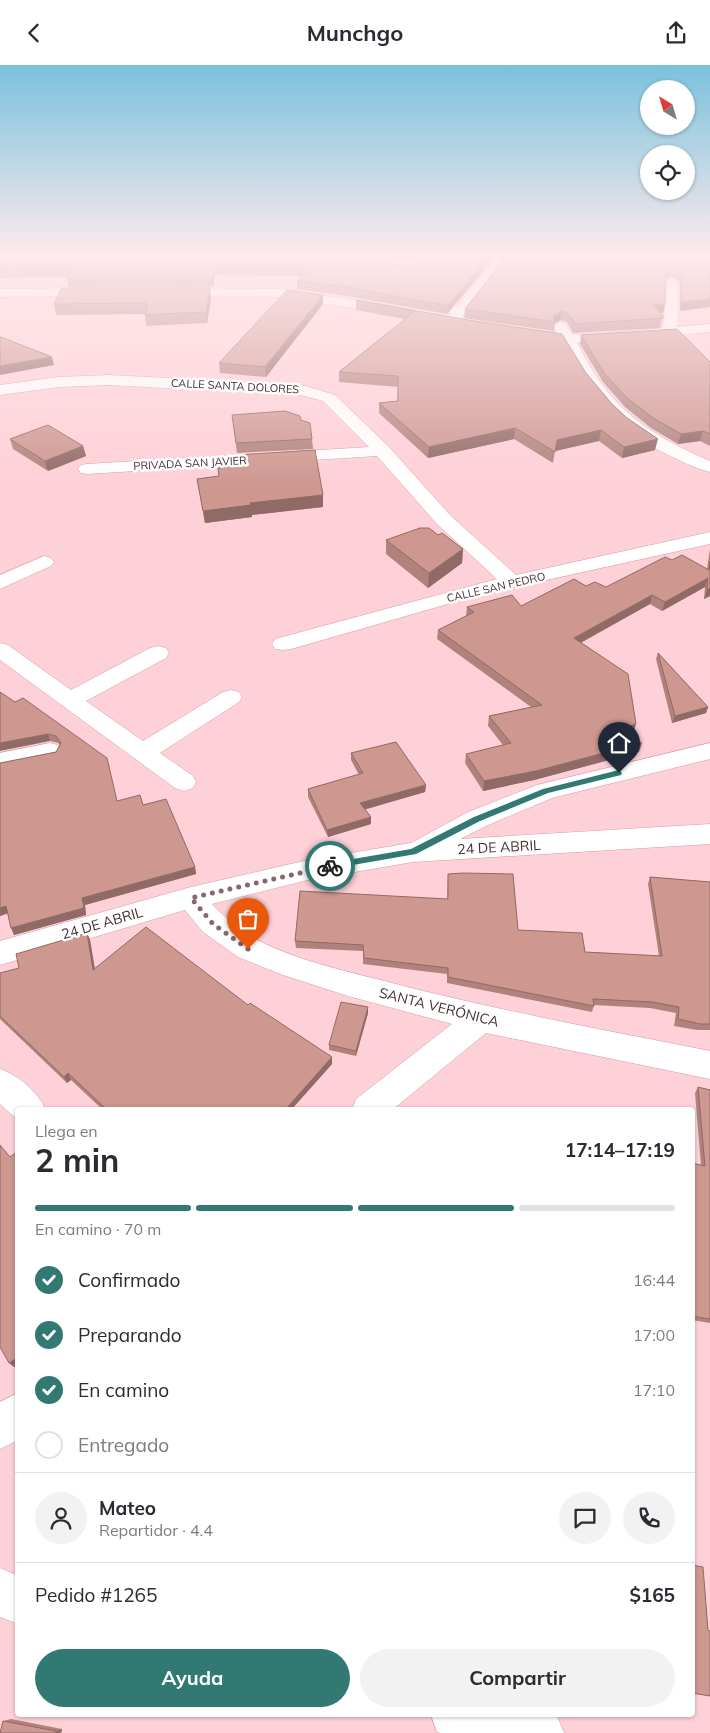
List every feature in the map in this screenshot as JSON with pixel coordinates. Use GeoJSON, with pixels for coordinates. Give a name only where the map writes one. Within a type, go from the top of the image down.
{"type":"FeatureCollection","features":[{"type":"Feature","properties":{"kind":"street"},"geometry":{"type":"LineString","coordinates":[[549,331],[564,333],[602,331]]}},
{"type":"Feature","properties":{"kind":"street"},"geometry":{"type":"LineString","coordinates":[[564,333],[589,375],[619,415],[644,434],[669,449],[710,467]]}},
{"type":"Feature","properties":{"kind":"street","name":"CALLE SANTA DOLORES"},"geometry":{"type":"LineString","coordinates":[[0,390],[59,382],[109,380],[302,390],[329,398],[383,451],[444,520],[512,582]]}},
{"type":"Feature","properties":{"kind":"street","name":"PRIVADA SAN JAVIER"},"geometry":{"type":"LineString","coordinates":[[87,469],[383,451]]}},
{"type":"Feature","properties":{"kind":"street","name":"CALLE SAN PEDRO"},"geometry":{"type":"LineString","coordinates":[[284,644],[475,590],[710,538]]}},
{"type":"Feature","properties":{"kind":"street"},"geometry":{"type":"LineString","coordinates":[[0,583],[44,562]]}},
{"type":"Feature","properties":{"kind":"street"},"geometry":{"type":"LineString","coordinates":[[0,650],[184,782]]}},
{"type":"Feature","properties":{"kind":"street"},"geometry":{"type":"LineString","coordinates":[[70,700],[158,653]]}},
{"type":"Feature","properties":{"kind":"street"},"geometry":{"type":"LineString","coordinates":[[143,752],[231,697]]}},
{"type":"Feature","properties":{"kind":"street"},"geometry":{"type":"LineString","coordinates":[[0,761],[50,751]]}},
{"type":"Feature","properties":{"kind":"street"},"geometry":{"type":"LineString","coordinates":[[413,852],[477,819],[546,791],[710,751]]}},
{"type":"Feature","properties":{"kind":"street","name":"24 DE ABRIL"},"geometry":{"type":"LineString","coordinates":[[0,953],[191,898],[308,870],[413,852],[710,834]]}},
{"type":"Feature","properties":{"kind":"street","name":"SANTA VERÓNICA"},"geometry":{"type":"LineString","coordinates":[[191,898],[213,924],[248,949],[293,967],[481,1019],[710,1065]]}},
{"type":"Feature","properties":{"kind":"street"},"geometry":{"type":"LineString","coordinates":[[372,1107],[481,1019]]}},
{"type":"Feature","properties":{"kind":"street"},"geometry":{"type":"LineString","coordinates":[[0,1083],[27,1107]]}},
{"type":"Feature","properties":{"kind":"street"},"geometry":{"type":"LineString","coordinates":[[0,1429],[15,1416]]}},
{"type":"Feature","properties":{"kind":"street"},"geometry":{"type":"LineString","coordinates":[[0,1589],[10,1599],[15,1601]]}},
{"type":"Feature","properties":{"kind":"street"},"geometry":{"type":"LineString","coordinates":[[464,1717],[540,1733]]}},
{"type":"Feature","properties":{"kind":"building"},"geometry":{"type":"Polygon","coordinates":[[[249,331],[294,331],[265,367],[219,363],[249,331]]]}},
{"type":"Feature","properties":{"kind":"building"},"geometry":{"type":"Polygon","coordinates":[[[390,331],[541,331],[562,334],[586,373],[612,404],[627,418],[658,439],[624,447],[601,430],[557,440],[555,452],[515,428],[429,447],[379,403],[398,401],[398,376],[339,372],[390,331]]]}},
{"type":"Feature","properties":{"kind":"building"},"geometry":{"type":"Polygon","coordinates":[[[679,331],[710,362],[710,434],[703,431],[681,434],[653,418],[627,398],[604,373],[581,335],[679,331]]]}},
{"type":"Feature","properties":{"kind":"building"},"geometry":{"type":"Polygon","coordinates":[[[1,337],[52,357],[0,366],[1,337]]]}},
{"type":"Feature","properties":{"kind":"building"},"geometry":{"type":"Polygon","coordinates":[[[285,411],[300,416],[301,420],[310,423],[312,439],[236,443],[232,415],[285,411]]]}},
{"type":"Feature","properties":{"kind":"building"},"geometry":{"type":"Polygon","coordinates":[[[48,425],[83,446],[45,461],[10,439],[48,425]]]}},
{"type":"Feature","properties":{"kind":"building"},"geometry":{"type":"Polygon","coordinates":[[[315,450],[323,495],[250,503],[251,505],[203,511],[197,479],[219,476],[218,468],[240,466],[238,455],[315,450]]]}},
{"type":"Feature","properties":{"kind":"building"},"geometry":{"type":"Polygon","coordinates":[[[420,528],[429,528],[438,535],[442,533],[463,549],[429,573],[386,540],[420,528]]]}},
{"type":"Feature","properties":{"kind":"building"},"geometry":{"type":"Polygon","coordinates":[[[682,555],[709,570],[710,561],[710,588],[707,590],[708,578],[665,602],[652,595],[574,638],[628,674],[636,724],[620,729],[642,743],[536,771],[484,781],[466,754],[511,743],[489,716],[542,705],[438,630],[474,612],[467,607],[512,595],[521,606],[574,579],[586,586],[595,582],[606,587],[665,557],[672,560],[682,555]]]}},
{"type":"Feature","properties":{"kind":"building"},"geometry":{"type":"Polygon","coordinates":[[[658,653],[708,707],[675,716],[658,653]]]}},
{"type":"Feature","properties":{"kind":"building"},"geometry":{"type":"Polygon","coordinates":[[[0,692],[15,702],[23,698],[107,758],[117,801],[140,795],[143,805],[166,799],[195,867],[82,898],[84,908],[11,928],[6,906],[0,908],[0,763],[56,752],[61,743],[56,736],[48,734],[0,743],[0,692]]]}},
{"type":"Feature","properties":{"kind":"building"},"geometry":{"type":"Polygon","coordinates":[[[396,742],[426,785],[360,803],[371,817],[327,830],[308,789],[363,773],[351,753],[396,742]]]}},
{"type":"Feature","properties":{"kind":"building"},"geometry":{"type":"Polygon","coordinates":[[[448,874],[513,874],[518,930],[582,933],[585,952],[662,956],[650,877],[710,882],[710,1024],[700,1024],[678,1019],[679,1007],[652,1002],[593,999],[594,1006],[448,977],[448,968],[364,958],[363,945],[295,941],[300,891],[448,899],[448,874]]]}},
{"type":"Feature","properties":{"kind":"building"},"geometry":{"type":"Polygon","coordinates":[[[146,927],[248,1005],[250,1003],[332,1057],[288,1107],[104,1107],[68,1073],[64,1077],[0,1016],[0,973],[19,968],[16,954],[87,933],[93,970],[146,927]]]}},
{"type":"Feature","properties":{"kind":"building"},"geometry":{"type":"Polygon","coordinates":[[[341,1002],[368,1007],[356,1051],[329,1045],[341,1002]]]}},
{"type":"Feature","properties":{"kind":"building"},"geometry":{"type":"Polygon","coordinates":[[[698,1087],[710,1090],[710,1319],[695,1316],[695,1164],[705,1166],[698,1087]]]}},
{"type":"Feature","properties":{"kind":"building"},"geometry":{"type":"Polygon","coordinates":[[[0,1145],[10,1157],[15,1153],[15,1359],[9,1363],[0,1347],[0,1145]]]}},
{"type":"Feature","properties":{"kind":"building"},"geometry":{"type":"Polygon","coordinates":[[[695,1566],[703,1567],[708,1630],[710,1631],[710,1696],[695,1694],[695,1566]]]}},
{"type":"Feature","properties":{"kind":"building"},"geometry":{"type":"Polygon","coordinates":[[[3,1721],[56,1731],[55,1733],[0,1733],[3,1721]]]}},
{"type":"Feature","properties":{"kind":"way so far"},"geometry":{"type":"LineString","coordinates":[[248,949],[213,924],[191,898],[330,866]]}},
{"type":"Feature","properties":{"kind":"route"},"geometry":{"type":"LineString","coordinates":[[330,866],[413,852],[477,819],[546,791],[619,773]]}}]}
